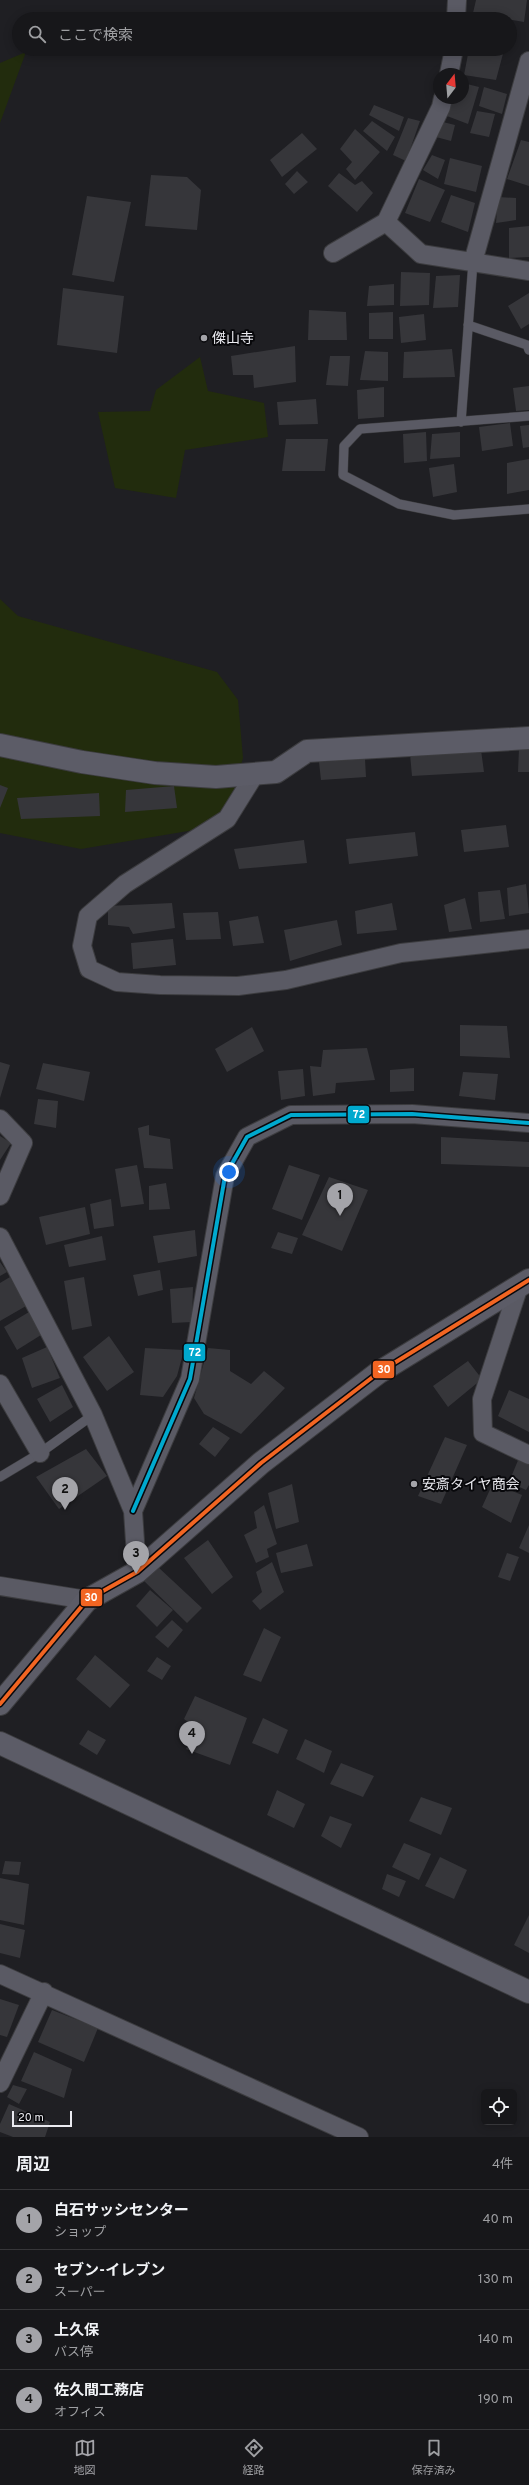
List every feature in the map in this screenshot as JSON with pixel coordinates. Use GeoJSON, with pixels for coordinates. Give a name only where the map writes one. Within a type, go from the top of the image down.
{"type":"FeatureCollection","features":[{"type":"Feature","properties":{"kind":"street"},"geometry":{"type":"LineString","coordinates":[[456,0],[456,12]]}},
{"type":"Feature","properties":{"kind":"street"},"geometry":{"type":"LineString","coordinates":[[450,68],[453,56]]}},
{"type":"Feature","properties":{"kind":"street"},"geometry":{"type":"LineString","coordinates":[[472,262],[529,61]]}},
{"type":"Feature","properties":{"kind":"street"},"geometry":{"type":"LineString","coordinates":[[333,253],[386,222],[442,104]]}},
{"type":"Feature","properties":{"kind":"street"},"geometry":{"type":"LineString","coordinates":[[386,222],[421,254],[529,271]]}},
{"type":"Feature","properties":{"kind":"street"},"geometry":{"type":"LineString","coordinates":[[0,745],[82,762],[155,773],[216,777],[276,772],[307,751],[529,738]]}},
{"type":"Feature","properties":{"kind":"street"},"geometry":{"type":"LineString","coordinates":[[255,774],[227,819],[124,884],[88,916],[82,946],[89,969],[117,982],[160,986],[238,986],[286,980],[401,953],[529,939]]}},
{"type":"Feature","properties":{"kind":"street"},"geometry":{"type":"LineString","coordinates":[[133,1511],[190,1379],[225,1176],[247,1136],[291,1115],[412,1114],[529,1123]]}},
{"type":"Feature","properties":{"kind":"street"},"geometry":{"type":"LineString","coordinates":[[0,1119],[24,1144],[0,1196]]}},
{"type":"Feature","properties":{"kind":"street"},"geometry":{"type":"LineString","coordinates":[[0,1237],[93,1415],[133,1511],[137,1572]]}},
{"type":"Feature","properties":{"kind":"street"},"geometry":{"type":"LineString","coordinates":[[523,1285],[482,1399],[483,1433],[529,1455]]}},
{"type":"Feature","properties":{"kind":"street"},"geometry":{"type":"LineString","coordinates":[[0,1704],[87,1600],[137,1572],[262,1463],[378,1373],[523,1285]]}},
{"type":"Feature","properties":{"kind":"street"},"geometry":{"type":"LineString","coordinates":[[0,1384],[40,1454]]}},
{"type":"Feature","properties":{"kind":"street"},"geometry":{"type":"LineString","coordinates":[[0,1586],[87,1600]]}},
{"type":"Feature","properties":{"kind":"street"},"geometry":{"type":"LineString","coordinates":[[0,1743],[529,1992]]}},
{"type":"Feature","properties":{"kind":"street"},"geometry":{"type":"LineString","coordinates":[[0,1974],[44,1992],[359,2137]]}},
{"type":"Feature","properties":{"kind":"street"},"geometry":{"type":"LineString","coordinates":[[0,2082],[44,1992]]}},
{"type":"Feature","properties":{"kind":"lane"},"geometry":{"type":"LineString","coordinates":[[460,422],[472,262]]}},
{"type":"Feature","properties":{"kind":"lane"},"geometry":{"type":"LineString","coordinates":[[468,324],[527,345],[529,350]]}},
{"type":"Feature","properties":{"kind":"lane"},"geometry":{"type":"LineString","coordinates":[[529,416],[360,429],[344,446],[343,475],[399,504],[454,514],[529,509]]}},
{"type":"Feature","properties":{"kind":"lane"},"geometry":{"type":"LineString","coordinates":[[0,1477],[40,1454],[93,1415]]}},
{"type":"Feature","properties":{"kind":"green space"},"geometry":{"type":"Polygon","coordinates":[[[17,56],[25,56],[0,123],[0,63],[17,56]]]}},
{"type":"Feature","properties":{"kind":"green space"},"geometry":{"type":"Polygon","coordinates":[[[200,357],[208,391],[264,403],[268,437],[185,450],[176,498],[115,488],[98,412],[150,411],[156,390],[200,357]]]}},
{"type":"Feature","properties":{"kind":"green space"},"geometry":{"type":"Polygon","coordinates":[[[0,599],[18,616],[217,672],[238,700],[243,758],[224,825],[81,849],[0,833],[0,599]]]}},
{"type":"Feature","properties":{"kind":"building"},"geometry":{"type":"Polygon","coordinates":[[[476,0],[527,0],[524,22],[517,21],[517,12],[473,12],[476,0]]]}},
{"type":"Feature","properties":{"kind":"building"},"geometry":{"type":"Polygon","coordinates":[[[468,56],[502,56],[496,80],[469,76],[469,68],[465,68],[468,56]]]}},
{"type":"Feature","properties":{"kind":"building"},"geometry":{"type":"Polygon","coordinates":[[[469,84],[479,87],[468,124],[447,116],[451,104],[469,104],[469,84]]]}},
{"type":"Feature","properties":{"kind":"building"},"geometry":{"type":"Polygon","coordinates":[[[484,87],[507,94],[502,114],[479,106],[484,87]]]}},
{"type":"Feature","properties":{"kind":"building"},"geometry":{"type":"Polygon","coordinates":[[[374,105],[404,117],[399,131],[369,115],[374,105]]]}},
{"type":"Feature","properties":{"kind":"building"},"geometry":{"type":"Polygon","coordinates":[[[477,111],[495,114],[489,137],[470,133],[477,111]]]}},
{"type":"Feature","properties":{"kind":"building"},"geometry":{"type":"Polygon","coordinates":[[[408,118],[420,121],[406,161],[393,155],[408,118]]]}},
{"type":"Feature","properties":{"kind":"building"},"geometry":{"type":"Polygon","coordinates":[[[372,121],[395,137],[387,151],[363,131],[372,121]]]}},
{"type":"Feature","properties":{"kind":"building"},"geometry":{"type":"Polygon","coordinates":[[[443,122],[455,125],[451,141],[436,137],[443,122]]]}},
{"type":"Feature","properties":{"kind":"building"},"geometry":{"type":"Polygon","coordinates":[[[355,129],[380,152],[355,180],[346,169],[352,162],[340,149],[355,129]]]}},
{"type":"Feature","properties":{"kind":"building"},"geometry":{"type":"Polygon","coordinates":[[[302,133],[317,149],[282,177],[270,160],[302,133]]]}},
{"type":"Feature","properties":{"kind":"building"},"geometry":{"type":"Polygon","coordinates":[[[521,140],[529,142],[529,186],[507,179],[521,140]]]}},
{"type":"Feature","properties":{"kind":"building"},"geometry":{"type":"Polygon","coordinates":[[[432,155],[445,160],[438,179],[423,170],[432,155]]]}},
{"type":"Feature","properties":{"kind":"building"},"geometry":{"type":"Polygon","coordinates":[[[450,158],[482,166],[476,192],[444,184],[450,158]]]}},
{"type":"Feature","properties":{"kind":"building"},"geometry":{"type":"Polygon","coordinates":[[[297,171],[308,182],[294,194],[285,184],[297,171]]]}},
{"type":"Feature","properties":{"kind":"building"},"geometry":{"type":"Polygon","coordinates":[[[339,173],[355,185],[362,181],[373,193],[357,212],[328,186],[339,173]]]}},
{"type":"Feature","properties":{"kind":"building"},"geometry":{"type":"Polygon","coordinates":[[[151,175],[187,177],[201,190],[197,230],[145,226],[151,175]]]}},
{"type":"Feature","properties":{"kind":"building"},"geometry":{"type":"Polygon","coordinates":[[[419,179],[445,190],[430,222],[405,213],[419,179]]]}},
{"type":"Feature","properties":{"kind":"building"},"geometry":{"type":"Polygon","coordinates":[[[451,195],[475,203],[468,232],[441,222],[451,195]]]}},
{"type":"Feature","properties":{"kind":"building"},"geometry":{"type":"Polygon","coordinates":[[[87,196],[131,202],[114,282],[72,275],[87,196]]]}},
{"type":"Feature","properties":{"kind":"building"},"geometry":{"type":"Polygon","coordinates":[[[498,197],[516,198],[516,220],[496,223],[498,197]]]}},
{"type":"Feature","properties":{"kind":"building"},"geometry":{"type":"Polygon","coordinates":[[[529,226],[529,257],[509,258],[509,228],[529,226]]]}},
{"type":"Feature","properties":{"kind":"building"},"geometry":{"type":"Polygon","coordinates":[[[401,272],[430,273],[429,305],[400,306],[401,272]]]}},
{"type":"Feature","properties":{"kind":"building"},"geometry":{"type":"Polygon","coordinates":[[[460,275],[458,307],[433,308],[436,276],[460,275]]]}},
{"type":"Feature","properties":{"kind":"building"},"geometry":{"type":"Polygon","coordinates":[[[394,284],[394,305],[367,306],[369,286],[394,284]]]}},
{"type":"Feature","properties":{"kind":"building"},"geometry":{"type":"Polygon","coordinates":[[[63,288],[124,296],[117,353],[57,345],[63,288]]]}},
{"type":"Feature","properties":{"kind":"building"},"geometry":{"type":"Polygon","coordinates":[[[529,293],[529,324],[521,329],[508,306],[529,293]]]}},
{"type":"Feature","properties":{"kind":"building"},"geometry":{"type":"Polygon","coordinates":[[[309,310],[346,312],[347,340],[308,340],[309,310]]]}},
{"type":"Feature","properties":{"kind":"building"},"geometry":{"type":"Polygon","coordinates":[[[393,312],[393,339],[369,339],[369,313],[393,312]]]}},
{"type":"Feature","properties":{"kind":"building"},"geometry":{"type":"Polygon","coordinates":[[[424,314],[426,340],[401,343],[399,317],[424,314]]]}},
{"type":"Feature","properties":{"kind":"building"},"geometry":{"type":"Polygon","coordinates":[[[295,346],[296,382],[254,388],[253,375],[233,375],[231,356],[295,346]]]}},
{"type":"Feature","properties":{"kind":"building"},"geometry":{"type":"Polygon","coordinates":[[[452,349],[455,377],[403,378],[404,352],[452,349]]]}},
{"type":"Feature","properties":{"kind":"building"},"geometry":{"type":"Polygon","coordinates":[[[365,351],[388,352],[388,381],[360,380],[365,351]]]}},
{"type":"Feature","properties":{"kind":"building"},"geometry":{"type":"Polygon","coordinates":[[[330,356],[350,356],[348,386],[326,385],[330,356]]]}},
{"type":"Feature","properties":{"kind":"building"},"geometry":{"type":"Polygon","coordinates":[[[529,386],[529,410],[516,411],[513,388],[529,386]]]}},
{"type":"Feature","properties":{"kind":"building"},"geometry":{"type":"Polygon","coordinates":[[[384,387],[384,417],[358,419],[357,390],[384,387]]]}},
{"type":"Feature","properties":{"kind":"building"},"geometry":{"type":"Polygon","coordinates":[[[316,399],[318,424],[279,425],[277,402],[316,399]]]}},
{"type":"Feature","properties":{"kind":"building"},"geometry":{"type":"Polygon","coordinates":[[[510,423],[513,446],[482,451],[479,427],[510,423]]]}},
{"type":"Feature","properties":{"kind":"building"},"geometry":{"type":"Polygon","coordinates":[[[529,425],[529,447],[523,448],[520,426],[529,425]]]}},
{"type":"Feature","properties":{"kind":"building"},"geometry":{"type":"Polygon","coordinates":[[[426,432],[427,461],[404,463],[403,434],[426,432]]]}},
{"type":"Feature","properties":{"kind":"building"},"geometry":{"type":"Polygon","coordinates":[[[460,432],[460,457],[430,459],[432,434],[460,432]]]}},
{"type":"Feature","properties":{"kind":"building"},"geometry":{"type":"Polygon","coordinates":[[[286,439],[328,439],[325,471],[282,471],[286,439]]]}},
{"type":"Feature","properties":{"kind":"building"},"geometry":{"type":"Polygon","coordinates":[[[529,459],[529,490],[507,494],[507,463],[529,459]]]}},
{"type":"Feature","properties":{"kind":"building"},"geometry":{"type":"Polygon","coordinates":[[[454,464],[457,492],[433,497],[429,468],[454,464]]]}},
{"type":"Feature","properties":{"kind":"building"},"geometry":{"type":"Polygon","coordinates":[[[519,749],[529,749],[529,772],[518,772],[519,749]]]}},
{"type":"Feature","properties":{"kind":"building"},"geometry":{"type":"Polygon","coordinates":[[[481,750],[484,772],[412,776],[410,754],[481,750]]]}},
{"type":"Feature","properties":{"kind":"building"},"geometry":{"type":"Polygon","coordinates":[[[365,759],[366,777],[321,780],[319,762],[365,759]]]}},
{"type":"Feature","properties":{"kind":"building"},"geometry":{"type":"Polygon","coordinates":[[[0,785],[8,788],[0,808],[0,785]]]}},
{"type":"Feature","properties":{"kind":"building"},"geometry":{"type":"Polygon","coordinates":[[[174,786],[177,808],[125,812],[126,790],[174,786]]]}},
{"type":"Feature","properties":{"kind":"building"},"geometry":{"type":"Polygon","coordinates":[[[99,793],[100,816],[21,819],[17,798],[99,793]]]}},
{"type":"Feature","properties":{"kind":"building"},"geometry":{"type":"Polygon","coordinates":[[[506,825],[509,847],[464,852],[461,830],[506,825]]]}},
{"type":"Feature","properties":{"kind":"building"},"geometry":{"type":"Polygon","coordinates":[[[415,832],[418,856],[349,864],[346,839],[415,832]]]}},
{"type":"Feature","properties":{"kind":"building"},"geometry":{"type":"Polygon","coordinates":[[[304,840],[307,863],[239,869],[234,849],[304,840]]]}},
{"type":"Feature","properties":{"kind":"building"},"geometry":{"type":"Polygon","coordinates":[[[526,884],[529,913],[509,916],[507,888],[526,884]]]}},
{"type":"Feature","properties":{"kind":"building"},"geometry":{"type":"Polygon","coordinates":[[[500,890],[505,919],[480,922],[478,892],[500,890]]]}},
{"type":"Feature","properties":{"kind":"building"},"geometry":{"type":"Polygon","coordinates":[[[465,898],[472,929],[449,932],[444,905],[465,898]]]}},
{"type":"Feature","properties":{"kind":"building"},"geometry":{"type":"Polygon","coordinates":[[[172,903],[175,928],[133,934],[129,927],[108,925],[108,906],[172,903]]]}},
{"type":"Feature","properties":{"kind":"building"},"geometry":{"type":"Polygon","coordinates":[[[392,903],[397,930],[357,934],[355,911],[392,903]]]}},
{"type":"Feature","properties":{"kind":"building"},"geometry":{"type":"Polygon","coordinates":[[[218,912],[221,939],[186,940],[183,913],[218,912]]]}},
{"type":"Feature","properties":{"kind":"building"},"geometry":{"type":"Polygon","coordinates":[[[258,916],[264,943],[233,946],[229,921],[258,916]]]}},
{"type":"Feature","properties":{"kind":"building"},"geometry":{"type":"Polygon","coordinates":[[[337,920],[342,945],[290,961],[284,930],[337,920]]]}},
{"type":"Feature","properties":{"kind":"building"},"geometry":{"type":"Polygon","coordinates":[[[173,939],[176,965],[133,969],[131,943],[173,939]]]}},
{"type":"Feature","properties":{"kind":"building"},"geometry":{"type":"Polygon","coordinates":[[[460,1025],[507,1026],[510,1058],[460,1056],[460,1025]]]}},
{"type":"Feature","properties":{"kind":"building"},"geometry":{"type":"Polygon","coordinates":[[[252,1027],[264,1051],[227,1072],[215,1049],[252,1027]]]}},
{"type":"Feature","properties":{"kind":"building"},"geometry":{"type":"Polygon","coordinates":[[[367,1048],[375,1080],[336,1083],[335,1093],[313,1096],[310,1066],[321,1067],[323,1050],[367,1048]]]}},
{"type":"Feature","properties":{"kind":"building"},"geometry":{"type":"Polygon","coordinates":[[[0,1062],[10,1065],[0,1098],[0,1062]]]}},
{"type":"Feature","properties":{"kind":"building"},"geometry":{"type":"Polygon","coordinates":[[[43,1063],[90,1072],[84,1101],[36,1089],[43,1063]]]}},
{"type":"Feature","properties":{"kind":"building"},"geometry":{"type":"Polygon","coordinates":[[[414,1068],[414,1091],[390,1092],[390,1070],[414,1068]]]}},
{"type":"Feature","properties":{"kind":"building"},"geometry":{"type":"Polygon","coordinates":[[[303,1069],[305,1096],[281,1100],[278,1071],[303,1069]]]}},
{"type":"Feature","properties":{"kind":"building"},"geometry":{"type":"Polygon","coordinates":[[[463,1072],[498,1074],[495,1100],[459,1096],[463,1072]]]}},
{"type":"Feature","properties":{"kind":"building"},"geometry":{"type":"Polygon","coordinates":[[[38,1099],[58,1101],[56,1128],[34,1124],[38,1099]]]}},
{"type":"Feature","properties":{"kind":"building"},"geometry":{"type":"Polygon","coordinates":[[[149,1125],[149,1135],[170,1139],[173,1169],[144,1168],[138,1128],[149,1125]]]}},
{"type":"Feature","properties":{"kind":"building"},"geometry":{"type":"Polygon","coordinates":[[[0,1136],[11,1143],[0,1160],[0,1136]]]}},
{"type":"Feature","properties":{"kind":"building"},"geometry":{"type":"Polygon","coordinates":[[[441,1137],[529,1142],[529,1167],[441,1164],[441,1137]]]}},
{"type":"Feature","properties":{"kind":"building"},"geometry":{"type":"Polygon","coordinates":[[[137,1165],[144,1204],[121,1207],[115,1169],[137,1165]]]}},
{"type":"Feature","properties":{"kind":"building"},"geometry":{"type":"Polygon","coordinates":[[[289,1165],[320,1175],[302,1220],[272,1209],[289,1165]]]}},
{"type":"Feature","properties":{"kind":"building"},"geometry":{"type":"Polygon","coordinates":[[[329,1177],[368,1190],[342,1251],[302,1235],[329,1177]]]}},
{"type":"Feature","properties":{"kind":"building"},"geometry":{"type":"Polygon","coordinates":[[[166,1183],[170,1209],[149,1210],[149,1186],[166,1183]]]}},
{"type":"Feature","properties":{"kind":"building"},"geometry":{"type":"Polygon","coordinates":[[[111,1199],[114,1226],[94,1229],[90,1204],[111,1199]]]}},
{"type":"Feature","properties":{"kind":"building"},"geometry":{"type":"Polygon","coordinates":[[[85,1207],[90,1234],[46,1245],[39,1217],[85,1207]]]}},
{"type":"Feature","properties":{"kind":"building"},"geometry":{"type":"Polygon","coordinates":[[[195,1230],[197,1256],[158,1263],[153,1236],[195,1230]]]}},
{"type":"Feature","properties":{"kind":"building"},"geometry":{"type":"Polygon","coordinates":[[[278,1232],[298,1238],[292,1254],[271,1248],[278,1232]]]}},
{"type":"Feature","properties":{"kind":"building"},"geometry":{"type":"Polygon","coordinates":[[[102,1236],[106,1260],[69,1267],[64,1245],[102,1236]]]}},
{"type":"Feature","properties":{"kind":"building"},"geometry":{"type":"Polygon","coordinates":[[[0,1262],[7,1272],[0,1276],[0,1262]]]}},
{"type":"Feature","properties":{"kind":"building"},"geometry":{"type":"Polygon","coordinates":[[[160,1270],[163,1290],[138,1296],[133,1275],[160,1270]]]}},
{"type":"Feature","properties":{"kind":"building"},"geometry":{"type":"Polygon","coordinates":[[[10,1277],[26,1306],[0,1321],[0,1283],[10,1277]]]}},
{"type":"Feature","properties":{"kind":"building"},"geometry":{"type":"Polygon","coordinates":[[[84,1277],[92,1326],[72,1330],[64,1281],[84,1277]]]}},
{"type":"Feature","properties":{"kind":"building"},"geometry":{"type":"Polygon","coordinates":[[[193,1287],[192,1322],[172,1323],[170,1289],[193,1287]]]}},
{"type":"Feature","properties":{"kind":"building"},"geometry":{"type":"Polygon","coordinates":[[[29,1312],[41,1335],[17,1350],[4,1327],[29,1312]]]}},
{"type":"Feature","properties":{"kind":"building"},"geometry":{"type":"Polygon","coordinates":[[[109,1336],[134,1372],[107,1391],[83,1357],[109,1336]]]}},
{"type":"Feature","properties":{"kind":"building"},"geometry":{"type":"Polygon","coordinates":[[[47,1347],[60,1378],[32,1388],[22,1358],[47,1347]]]}},
{"type":"Feature","properties":{"kind":"building"},"geometry":{"type":"Polygon","coordinates":[[[145,1348],[184,1350],[177,1376],[163,1397],[140,1395],[145,1348]]]}},
{"type":"Feature","properties":{"kind":"building"},"geometry":{"type":"Polygon","coordinates":[[[208,1348],[230,1350],[230,1371],[251,1384],[264,1371],[285,1388],[241,1434],[204,1414],[194,1398],[208,1348]]]}},
{"type":"Feature","properties":{"kind":"building"},"geometry":{"type":"Polygon","coordinates":[[[468,1361],[482,1379],[448,1407],[433,1386],[468,1361]]]}},
{"type":"Feature","properties":{"kind":"building"},"geometry":{"type":"Polygon","coordinates":[[[62,1385],[73,1407],[50,1422],[37,1399],[62,1385]]]}},
{"type":"Feature","properties":{"kind":"building"},"geometry":{"type":"Polygon","coordinates":[[[509,1390],[529,1399],[529,1432],[498,1416],[509,1390]]]}},
{"type":"Feature","properties":{"kind":"building"},"geometry":{"type":"Polygon","coordinates":[[[213,1427],[230,1438],[215,1457],[199,1444],[213,1427]]]}},
{"type":"Feature","properties":{"kind":"building"},"geometry":{"type":"Polygon","coordinates":[[[445,1437],[467,1445],[441,1504],[418,1496],[445,1437]]]}},
{"type":"Feature","properties":{"kind":"building"},"geometry":{"type":"Polygon","coordinates":[[[86,1449],[107,1476],[59,1509],[36,1477],[86,1449]]]}},
{"type":"Feature","properties":{"kind":"building"},"geometry":{"type":"Polygon","coordinates":[[[519,1458],[529,1463],[529,1485],[526,1490],[509,1482],[519,1458]]]}},
{"type":"Feature","properties":{"kind":"building"},"geometry":{"type":"Polygon","coordinates":[[[493,1483],[522,1495],[511,1523],[482,1507],[493,1483]]]}},
{"type":"Feature","properties":{"kind":"building"},"geometry":{"type":"Polygon","coordinates":[[[292,1484],[299,1522],[276,1529],[268,1493],[292,1484]]]}},
{"type":"Feature","properties":{"kind":"building"},"geometry":{"type":"Polygon","coordinates":[[[264,1505],[277,1544],[267,1549],[269,1557],[256,1563],[244,1535],[257,1528],[254,1512],[264,1505]]]}},
{"type":"Feature","properties":{"kind":"building"},"geometry":{"type":"Polygon","coordinates":[[[529,1525],[529,1553],[519,1548],[529,1525]]]}},
{"type":"Feature","properties":{"kind":"building"},"geometry":{"type":"Polygon","coordinates":[[[208,1540],[233,1577],[212,1594],[184,1558],[208,1540]]]}},
{"type":"Feature","properties":{"kind":"building"},"geometry":{"type":"Polygon","coordinates":[[[307,1544],[313,1566],[281,1573],[276,1553],[307,1544]]]}},
{"type":"Feature","properties":{"kind":"building"},"geometry":{"type":"Polygon","coordinates":[[[507,1553],[519,1557],[510,1581],[498,1577],[507,1553]]]}},
{"type":"Feature","properties":{"kind":"building"},"geometry":{"type":"Polygon","coordinates":[[[272,1562],[284,1592],[260,1610],[252,1601],[262,1592],[256,1572],[272,1562]]]}},
{"type":"Feature","properties":{"kind":"building"},"geometry":{"type":"Polygon","coordinates":[[[158,1567],[202,1608],[187,1623],[143,1580],[158,1567]]]}},
{"type":"Feature","properties":{"kind":"building"},"geometry":{"type":"Polygon","coordinates":[[[150,1590],[173,1610],[157,1627],[136,1606],[150,1590]]]}},
{"type":"Feature","properties":{"kind":"building"},"geometry":{"type":"Polygon","coordinates":[[[172,1620],[183,1630],[168,1648],[155,1637],[172,1620]]]}},
{"type":"Feature","properties":{"kind":"building"},"geometry":{"type":"Polygon","coordinates":[[[264,1628],[281,1637],[261,1682],[243,1675],[264,1628]]]}},
{"type":"Feature","properties":{"kind":"building"},"geometry":{"type":"Polygon","coordinates":[[[95,1655],[130,1685],[110,1708],[76,1679],[95,1655]]]}},
{"type":"Feature","properties":{"kind":"building"},"geometry":{"type":"Polygon","coordinates":[[[157,1657],[171,1666],[162,1680],[147,1671],[157,1657]]]}},
{"type":"Feature","properties":{"kind":"building"},"geometry":{"type":"Polygon","coordinates":[[[195,1696],[247,1718],[230,1765],[186,1749],[196,1728],[184,1719],[195,1696]]]}},
{"type":"Feature","properties":{"kind":"building"},"geometry":{"type":"Polygon","coordinates":[[[263,1718],[288,1730],[278,1754],[252,1743],[263,1718]]]}},
{"type":"Feature","properties":{"kind":"building"},"geometry":{"type":"Polygon","coordinates":[[[88,1730],[106,1740],[97,1755],[79,1744],[88,1730]]]}},
{"type":"Feature","properties":{"kind":"building"},"geometry":{"type":"Polygon","coordinates":[[[305,1739],[332,1751],[324,1773],[296,1759],[305,1739]]]}},
{"type":"Feature","properties":{"kind":"building"},"geometry":{"type":"Polygon","coordinates":[[[341,1763],[374,1776],[363,1797],[330,1784],[341,1763]]]}},
{"type":"Feature","properties":{"kind":"building"},"geometry":{"type":"Polygon","coordinates":[[[277,1790],[305,1804],[294,1828],[267,1815],[277,1790]]]}},
{"type":"Feature","properties":{"kind":"building"},"geometry":{"type":"Polygon","coordinates":[[[421,1797],[452,1808],[441,1835],[409,1821],[421,1797]]]}},
{"type":"Feature","properties":{"kind":"building"},"geometry":{"type":"Polygon","coordinates":[[[330,1816],[352,1824],[341,1848],[321,1836],[330,1816]]]}},
{"type":"Feature","properties":{"kind":"building"},"geometry":{"type":"Polygon","coordinates":[[[404,1843],[431,1854],[419,1880],[392,1867],[404,1843]]]}},
{"type":"Feature","properties":{"kind":"building"},"geometry":{"type":"Polygon","coordinates":[[[440,1857],[467,1870],[454,1899],[425,1886],[440,1857]]]}},
{"type":"Feature","properties":{"kind":"building"},"geometry":{"type":"Polygon","coordinates":[[[5,1861],[21,1862],[19,1875],[2,1874],[5,1861]]]}},
{"type":"Feature","properties":{"kind":"building"},"geometry":{"type":"Polygon","coordinates":[[[387,1874],[406,1881],[399,1897],[382,1889],[387,1874]]]}},
{"type":"Feature","properties":{"kind":"building"},"geometry":{"type":"Polygon","coordinates":[[[0,1878],[29,1884],[24,1925],[0,1920],[0,1878]]]}},
{"type":"Feature","properties":{"kind":"building"},"geometry":{"type":"Polygon","coordinates":[[[529,1915],[529,1953],[514,1945],[529,1915]]]}},
{"type":"Feature","properties":{"kind":"building"},"geometry":{"type":"Polygon","coordinates":[[[0,1924],[25,1930],[20,1958],[0,1953],[0,1924]]]}},
{"type":"Feature","properties":{"kind":"building"},"geometry":{"type":"Polygon","coordinates":[[[0,1999],[19,2005],[7,2037],[0,2035],[0,1999]]]}},
{"type":"Feature","properties":{"kind":"building"},"geometry":{"type":"Polygon","coordinates":[[[52,2010],[98,2028],[84,2062],[38,2042],[52,2010]]]}},
{"type":"Feature","properties":{"kind":"building"},"geometry":{"type":"Polygon","coordinates":[[[34,2052],[72,2069],[64,2098],[21,2081],[34,2052]]]}},
{"type":"Feature","properties":{"kind":"building"},"geometry":{"type":"Polygon","coordinates":[[[13,2085],[27,2089],[19,2104],[7,2097],[13,2085]]]}},
{"type":"Feature","properties":{"kind":"building"},"geometry":{"type":"Polygon","coordinates":[[[9,2104],[50,2122],[45,2137],[13,2137],[0,2132],[0,2124],[9,2104]]]}},
{"type":"Feature","properties":{"kind":"transit line","name":"72"},"geometry":{"type":"LineString","coordinates":[[133,1511],[190,1379],[225,1176],[247,1137],[291,1115],[412,1114],[529,1123]]}},
{"type":"Feature","properties":{"kind":"transit line","name":"30"},"geometry":{"type":"LineString","coordinates":[[0,1704],[87,1600],[137,1572],[261,1463],[378,1373],[529,1280]]}},
{"type":"Feature","properties":{"kind":"place","name":"傑山寺"},"geometry":{"type":"Point","coordinates":[204,338]}},
{"type":"Feature","properties":{"kind":"place","name":"白石サッシセンター"},"geometry":{"type":"Point","coordinates":[340,1216]}},
{"type":"Feature","properties":{"kind":"place","name":"安斎タイヤ商会"},"geometry":{"type":"Point","coordinates":[414,1484]}},
{"type":"Feature","properties":{"kind":"place","name":"セブン-イレブン"},"geometry":{"type":"Point","coordinates":[65,1510]}},
{"type":"Feature","properties":{"kind":"place","name":"上久保"},"geometry":{"type":"Point","coordinates":[136,1574]}},
{"type":"Feature","properties":{"kind":"place","name":"佐久間工務店"},"geometry":{"type":"Point","coordinates":[192,1754]}}]}
